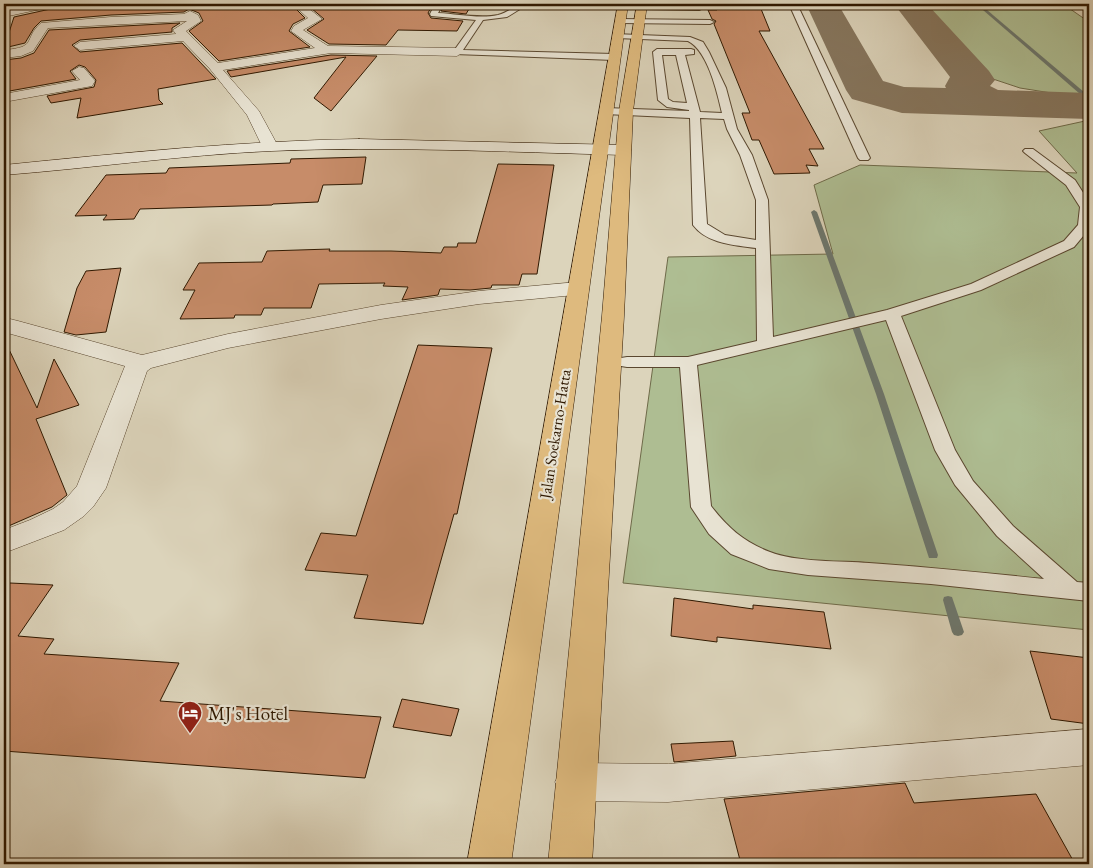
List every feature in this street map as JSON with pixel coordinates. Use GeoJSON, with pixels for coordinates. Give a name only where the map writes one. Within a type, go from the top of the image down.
{"type":"FeatureCollection","features":[{"type":"Feature","properties":{"kind":"highway","name":"Jalan Soekarno-Hatta"},"geometry":{"type":"LineString","coordinates":[[490,864],[519,663],[578,289],[611,150],[616,111],[636,29]]}},
{"type":"Feature","properties":{"kind":"highway","name":"Jalan Soekarno-Hatta"},"geometry":{"type":"LineString","coordinates":[[570,864],[613,316],[611,150]]}},
{"type":"Feature","properties":{"kind":"street"},"geometry":{"type":"LineString","coordinates":[[4,14],[51,4]]}},
{"type":"Feature","properties":{"kind":"street"},"geometry":{"type":"LineString","coordinates":[[180,4],[194,17]]}},
{"type":"Feature","properties":{"kind":"street"},"geometry":{"type":"LineString","coordinates":[[306,4],[302,8],[316,19],[298,28],[297,31],[324,49]]}},
{"type":"Feature","properties":{"kind":"street"},"geometry":{"type":"LineString","coordinates":[[194,17],[193,23],[179,30],[215,67],[223,79],[254,114],[270,146]]}},
{"type":"Feature","properties":{"kind":"street"},"geometry":{"type":"LineString","coordinates":[[4,54],[30,49],[34,46],[42,27],[45,25],[194,17]]}},
{"type":"Feature","properties":{"kind":"street"},"geometry":{"type":"LineString","coordinates":[[80,46],[186,37]]}},
{"type":"Feature","properties":{"kind":"street"},"geometry":{"type":"LineString","coordinates":[[215,67],[324,49],[457,52]]}},
{"type":"Feature","properties":{"kind":"street"},"geometry":{"type":"LineString","coordinates":[[4,98],[87,83],[88,81],[79,71]]}},
{"type":"Feature","properties":{"kind":"street"},"geometry":{"type":"LineString","coordinates":[[4,170],[270,146],[343,144],[525,146],[611,150]]}},
{"type":"Feature","properties":{"kind":"street"},"geometry":{"type":"LineString","coordinates":[[4,542],[63,518],[82,503],[91,488],[136,368],[142,363],[259,334],[404,307],[523,292],[578,289]]}},
{"type":"Feature","properties":{"kind":"street"},"geometry":{"type":"LineString","coordinates":[[10,326],[142,363]]}},
{"type":"Feature","properties":{"kind":"street"},"geometry":{"type":"LineString","coordinates":[[576,782],[668,783],[1089,747]]}},
{"type":"Feature","properties":{"kind":"lane"},"geometry":{"type":"LineString","coordinates":[[438,6],[434,14],[437,16],[481,18],[505,16],[524,4]]}},
{"type":"Feature","properties":{"kind":"lane"},"geometry":{"type":"LineString","coordinates":[[793,4],[864,158]]}},
{"type":"Feature","properties":{"kind":"lane"},"geometry":{"type":"LineString","coordinates":[[636,29],[699,8]]}},
{"type":"Feature","properties":{"kind":"lane"},"geometry":{"type":"LineString","coordinates":[[457,52],[481,18]]}},
{"type":"Feature","properties":{"kind":"lane"},"geometry":{"type":"LineString","coordinates":[[457,52],[636,29],[710,22]]}},
{"type":"Feature","properties":{"kind":"lane"},"geometry":{"type":"LineString","coordinates":[[636,29],[682,48],[705,52]]}},
{"type":"Feature","properties":{"kind":"lane"},"geometry":{"type":"LineString","coordinates":[[636,29],[690,39],[700,44],[721,88],[732,129],[746,155],[762,200],[765,344]]}},
{"type":"Feature","properties":{"kind":"lane"},"geometry":{"type":"LineString","coordinates":[[636,29],[656,59],[663,100],[671,105],[694,111],[728,116]]}},
{"type":"Feature","properties":{"kind":"lane"},"geometry":{"type":"LineString","coordinates":[[682,48],[694,111],[700,225],[704,231],[713,235],[762,246]]}},
{"type":"Feature","properties":{"kind":"lane"},"geometry":{"type":"LineString","coordinates":[[616,111],[694,111]]}},
{"type":"Feature","properties":{"kind":"lane"},"geometry":{"type":"LineString","coordinates":[[627,362],[688,362],[892,314],[976,287],[1069,244],[1085,226],[1086,207],[1071,183],[1029,151]]}},
{"type":"Feature","properties":{"kind":"lane"},"geometry":{"type":"LineString","coordinates":[[892,314],[945,450],[965,485],[1005,531],[1081,591]]}},
{"type":"Feature","properties":{"kind":"lane"},"geometry":{"type":"LineString","coordinates":[[688,362],[701,507],[717,529],[739,548],[769,561],[808,567],[931,576],[1081,591]]}},
{"type":"Feature","properties":{"kind":"green space"},"geometry":{"type":"Polygon","coordinates":[[[923,4],[1063,4],[1089,22],[1089,99],[1020,88],[990,78],[923,4]]]}},
{"type":"Feature","properties":{"kind":"green space"},"geometry":{"type":"Polygon","coordinates":[[[1089,121],[1089,630],[623,583],[668,257],[833,254],[814,185],[860,165],[1077,173],[1039,131],[1089,121]]]}},
{"type":"Feature","properties":{"kind":"building"},"geometry":{"type":"Polygon","coordinates":[[[58,4],[298,4],[296,9],[305,18],[293,24],[289,31],[310,47],[219,61],[189,31],[203,21],[199,13],[189,9],[184,12],[111,15],[41,21],[34,28],[25,43],[4,48],[14,17],[55,8],[58,4]]]}},
{"type":"Feature","properties":{"kind":"building"},"geometry":{"type":"Polygon","coordinates":[[[313,4],[433,4],[428,13],[431,18],[463,21],[457,31],[398,30],[386,45],[329,44],[307,30],[324,19],[311,8],[313,4]]]}},
{"type":"Feature","properties":{"kind":"building"},"geometry":{"type":"Polygon","coordinates":[[[441,4],[472,4],[466,14],[441,11],[444,5],[441,4]]]}},
{"type":"Feature","properties":{"kind":"building"},"geometry":{"type":"Polygon","coordinates":[[[715,4],[759,4],[770,31],[759,31],[824,149],[809,149],[818,166],[806,165],[810,173],[774,174],[759,140],[752,140],[742,113],[750,113],[714,24],[716,21],[712,19],[708,10],[717,10],[715,4]]]}},
{"type":"Feature","properties":{"kind":"building"},"geometry":{"type":"Polygon","coordinates":[[[180,23],[172,28],[172,32],[80,40],[72,45],[80,52],[182,43],[216,79],[158,89],[159,100],[163,104],[77,118],[81,98],[51,103],[47,96],[94,87],[96,80],[85,67],[79,65],[70,71],[76,79],[4,92],[4,60],[21,58],[34,53],[49,30],[180,23]]]}},
{"type":"Feature","properties":{"kind":"building"},"geometry":{"type":"Polygon","coordinates":[[[331,55],[377,56],[331,111],[314,98],[346,57],[231,77],[227,71],[331,55]]]}},
{"type":"Feature","properties":{"kind":"building"},"geometry":{"type":"Polygon","coordinates":[[[366,157],[362,184],[323,185],[318,202],[140,209],[134,219],[103,220],[107,215],[75,216],[106,175],[166,173],[169,168],[290,163],[291,159],[366,157]]]}},
{"type":"Feature","properties":{"kind":"building"},"geometry":{"type":"Polygon","coordinates":[[[498,164],[554,165],[537,274],[522,274],[519,285],[492,285],[491,288],[470,290],[440,289],[438,295],[402,300],[408,287],[383,286],[385,283],[319,284],[311,308],[264,308],[261,315],[235,315],[234,318],[180,319],[195,290],[183,290],[199,263],[262,262],[267,251],[330,249],[329,251],[441,253],[444,247],[457,247],[458,243],[476,243],[498,164]]]}},
{"type":"Feature","properties":{"kind":"building"},"geometry":{"type":"Polygon","coordinates":[[[121,268],[106,332],[76,335],[64,332],[77,288],[86,271],[121,268]]]}},
{"type":"Feature","properties":{"kind":"building"},"geometry":{"type":"Polygon","coordinates":[[[4,339],[37,408],[54,359],[79,405],[36,419],[67,495],[52,507],[4,528],[4,339]]]}},
{"type":"Feature","properties":{"kind":"building"},"geometry":{"type":"Polygon","coordinates":[[[418,345],[492,348],[457,514],[454,514],[423,624],[354,618],[368,575],[305,570],[321,533],[356,536],[418,345]]]}},
{"type":"Feature","properties":{"kind":"building","name":"MJ's Hotel"},"geometry":{"type":"Polygon","coordinates":[[[10,583],[53,585],[18,636],[54,639],[44,654],[179,663],[160,701],[381,717],[365,778],[4,751],[4,591],[10,583]]]}},
{"type":"Feature","properties":{"kind":"building"},"geometry":{"type":"Polygon","coordinates":[[[674,598],[753,609],[753,605],[824,612],[831,649],[717,637],[717,642],[671,636],[674,598]]]}},
{"type":"Feature","properties":{"kind":"building"},"geometry":{"type":"Polygon","coordinates":[[[1030,651],[1089,658],[1089,724],[1051,719],[1030,651]]]}},
{"type":"Feature","properties":{"kind":"building"},"geometry":{"type":"Polygon","coordinates":[[[402,699],[459,709],[451,736],[393,727],[402,699]]]}},
{"type":"Feature","properties":{"kind":"building"},"geometry":{"type":"Polygon","coordinates":[[[733,741],[736,756],[674,762],[671,744],[733,741]]]}},
{"type":"Feature","properties":{"kind":"building"},"geometry":{"type":"Polygon","coordinates":[[[905,783],[914,803],[1036,794],[1075,864],[741,864],[724,799],[905,783]]]}},
{"type":"Feature","properties":{"kind":"waterway"},"geometry":{"type":"LineString","coordinates":[[978,4],[1082,93]]}},
{"type":"Feature","properties":{"kind":"waterway"},"geometry":{"type":"LineString","coordinates":[[814,212],[880,394],[933,555]]}},
{"type":"Feature","properties":{"kind":"waterway"},"geometry":{"type":"LineString","coordinates":[[948,600],[958,632]]}},
{"type":"Feature","properties":{"kind":"taxiway"},"geometry":{"type":"LineString","coordinates":[[822,4],[867,90],[902,100],[995,103]]}},
{"type":"Feature","properties":{"kind":"taxiway"},"geometry":{"type":"LineString","coordinates":[[910,4],[974,80],[968,82],[966,86],[969,90],[979,97],[995,103]]}},
{"type":"Feature","properties":{"kind":"taxiway"},"geometry":{"type":"LineString","coordinates":[[995,103],[1089,106]]}},
{"type":"Feature","properties":{"kind":"place","name":"MJ's Hotel"},"geometry":{"type":"Point","coordinates":[190,734]}}]}
